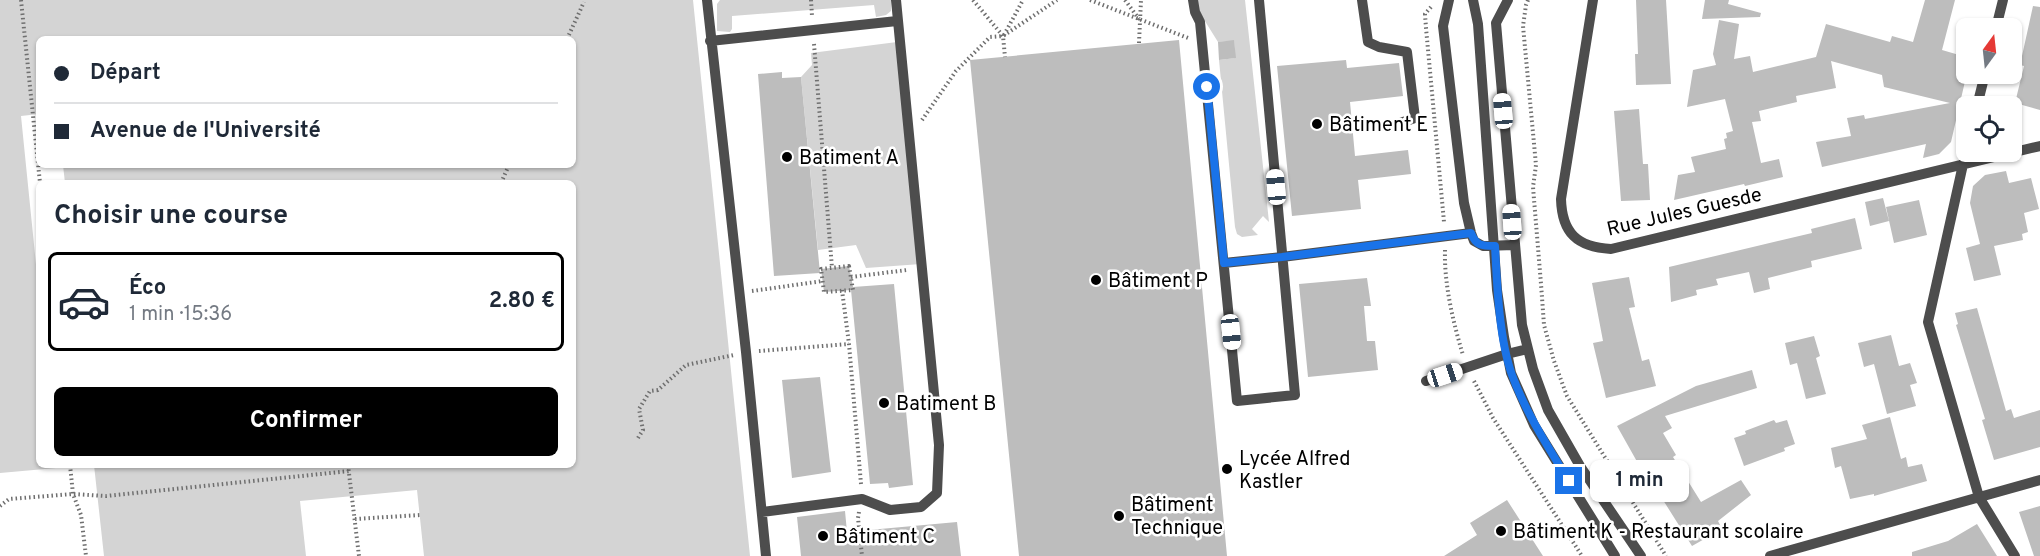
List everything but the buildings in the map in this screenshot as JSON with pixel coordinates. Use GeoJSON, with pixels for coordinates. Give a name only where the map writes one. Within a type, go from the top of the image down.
{"type":"FeatureCollection","features":[{"type":"Feature","properties":{"kind":"street"},"geometry":{"type":"LineString","coordinates":[[707,0],[746,352],[765,556]]}},
{"type":"Feature","properties":{"kind":"street"},"geometry":{"type":"LineString","coordinates":[[762,512],[862,499],[890,510],[921,507],[937,494],[939,445],[896,0]]}},
{"type":"Feature","properties":{"kind":"street"},"geometry":{"type":"LineString","coordinates":[[1193,0],[1200,22],[1203,43],[1237,401],[1295,395],[1259,0]]}},
{"type":"Feature","properties":{"kind":"street"},"geometry":{"type":"LineString","coordinates":[[1362,0],[1368,42],[1379,47],[1407,52],[1415,118],[1388,127]]}},
{"type":"Feature","properties":{"kind":"street"},"geometry":{"type":"LineString","coordinates":[[1449,0],[1443,26],[1464,203],[1471,233],[1474,241],[1483,246],[1514,245]]}},
{"type":"Feature","properties":{"kind":"street"},"geometry":{"type":"LineString","coordinates":[[1473,0],[1478,24],[1497,290],[1511,373],[1534,425],[1615,556]]}},
{"type":"Feature","properties":{"kind":"street"},"geometry":{"type":"LineString","coordinates":[[1508,0],[1496,23],[1522,325],[1533,369],[1548,410],[1580,466],[1641,556]]}},
{"type":"Feature","properties":{"kind":"street","name":"Rue Jules Guesde"},"geometry":{"type":"LineString","coordinates":[[1593,0],[1562,199],[1562,216],[1568,231],[1582,243],[1596,248],[1611,249],[2040,146]]}},
{"type":"Feature","properties":{"kind":"street"},"geometry":{"type":"LineString","coordinates":[[1998,18],[2002,0]]}},
{"type":"Feature","properties":{"kind":"street"},"geometry":{"type":"LineString","coordinates":[[710,42],[897,21]]}},
{"type":"Feature","properties":{"kind":"street"},"geometry":{"type":"LineString","coordinates":[[1963,164],[1928,322],[1979,497],[2015,556]]}},
{"type":"Feature","properties":{"kind":"street"},"geometry":{"type":"LineString","coordinates":[[1224,263],[1471,233]]}},
{"type":"Feature","properties":{"kind":"street"},"geometry":{"type":"LineString","coordinates":[[1426,381],[1528,349]]}},
{"type":"Feature","properties":{"kind":"street"},"geometry":{"type":"LineString","coordinates":[[1770,556],[2040,480]]}},
{"type":"Feature","properties":{"kind":"path"},"geometry":{"type":"LineString","coordinates":[[21,0],[36,144]]}},
{"type":"Feature","properties":{"kind":"path"},"geometry":{"type":"LineString","coordinates":[[811,0],[832,268]]}},
{"type":"Feature","properties":{"kind":"path"},"geometry":{"type":"LineString","coordinates":[[973,0],[1003,36],[1005,57]]}},
{"type":"Feature","properties":{"kind":"path"},"geometry":{"type":"LineString","coordinates":[[1003,36],[1023,0]]}},
{"type":"Feature","properties":{"kind":"path"},"geometry":{"type":"LineString","coordinates":[[908,138],[956,71],[990,37],[1003,36],[1057,0]]}},
{"type":"Feature","properties":{"kind":"path"},"geometry":{"type":"LineString","coordinates":[[1090,0],[1203,43]]}},
{"type":"Feature","properties":{"kind":"path"},"geometry":{"type":"LineString","coordinates":[[1125,0],[1140,19]]}},
{"type":"Feature","properties":{"kind":"path"},"geometry":{"type":"LineString","coordinates":[[1139,43],[1141,0]]}},
{"type":"Feature","properties":{"kind":"path"},"geometry":{"type":"LineString","coordinates":[[1528,0],[1523,26],[1536,165],[1533,196],[1544,325],[1567,396],[1666,556]]}},
{"type":"Feature","properties":{"kind":"path"},"geometry":{"type":"LineString","coordinates":[[568,36],[584,2]]}},
{"type":"Feature","properties":{"kind":"path"},"geometry":{"type":"LineString","coordinates":[[1434,3],[1425,14],[1446,237],[1445,266],[1450,301],[1467,368],[1493,418],[1582,556]]}},
{"type":"Feature","properties":{"kind":"path"},"geometry":{"type":"LineString","coordinates":[[849,266],[853,290],[824,292],[821,269],[832,268],[849,266]]}},
{"type":"Feature","properties":{"kind":"path"},"geometry":{"type":"LineString","coordinates":[[851,277],[921,268]]}},
{"type":"Feature","properties":{"kind":"path"},"geometry":{"type":"LineString","coordinates":[[739,293],[823,281]]}},
{"type":"Feature","properties":{"kind":"path"},"geometry":{"type":"LineString","coordinates":[[842,290],[849,344],[862,499],[858,518],[862,556]]}},
{"type":"Feature","properties":{"kind":"path"},"geometry":{"type":"LineString","coordinates":[[638,438],[643,430],[639,409],[650,392],[658,390],[686,365],[746,352],[849,344]]}},
{"type":"Feature","properties":{"kind":"path"},"geometry":{"type":"LineString","coordinates":[[70,468],[73,494],[81,515],[86,556]]}},
{"type":"Feature","properties":{"kind":"path"},"geometry":{"type":"LineString","coordinates":[[349,468],[359,556]]}},
{"type":"Feature","properties":{"kind":"path"},"geometry":{"type":"LineString","coordinates":[[0,506],[9,499],[73,494],[106,496],[350,471]]}},
{"type":"Feature","properties":{"kind":"path"},"geometry":{"type":"LineString","coordinates":[[355,519],[420,515]]}},
{"type":"Feature","properties":{"kind":"shaded area"},"geometry":{"type":"Polygon","coordinates":[[[0,0],[693,0],[750,556],[424,556],[417,490],[300,501],[306,556],[104,556],[94,468],[576,468],[576,180],[65,180],[63,168],[576,168],[576,36],[36,36],[36,114],[21,116],[36,264],[36,468],[56,468],[0,473],[0,0]]]}},
{"type":"Feature","properties":{"kind":"shaded area"},"geometry":{"type":"Polygon","coordinates":[[[720,0],[891,0],[891,11],[886,15],[876,17],[874,5],[732,16],[730,32],[717,31],[717,4],[720,0]]]}},
{"type":"Feature","properties":{"kind":"shaded area"},"geometry":{"type":"Polygon","coordinates":[[[1198,0],[1245,0],[1269,222],[1263,216],[1252,229],[1258,235],[1242,237],[1237,234],[1235,227],[1219,60],[1235,58],[1234,41],[1218,42],[1198,10],[1198,0]]]}},
{"type":"Feature","properties":{"kind":"shaded area"},"geometry":{"type":"Polygon","coordinates":[[[897,42],[921,264],[866,268],[856,245],[818,250],[801,77],[812,65],[811,53],[897,42]]]}},
{"type":"Feature","properties":{"kind":"place","name":"Bâtiment E"},"geometry":{"type":"Point","coordinates":[1317,124]}},
{"type":"Feature","properties":{"kind":"place","name":"Batiment A"},"geometry":{"type":"Point","coordinates":[787,157]}},
{"type":"Feature","properties":{"kind":"place","name":"Bâtiment P"},"geometry":{"type":"Point","coordinates":[1096,280]}},
{"type":"Feature","properties":{"kind":"place","name":"Batiment B"},"geometry":{"type":"Point","coordinates":[884,403]}},
{"type":"Feature","properties":{"kind":"place","name":"Lycée Alfred Kastler"},"geometry":{"type":"Point","coordinates":[1227,469]}},
{"type":"Feature","properties":{"kind":"place","name":"Bâtiment Technique"},"geometry":{"type":"Point","coordinates":[1119,516]}},
{"type":"Feature","properties":{"kind":"place","name":"Bâtiment K - Restaurant scolaire"},"geometry":{"type":"Point","coordinates":[1501,531]}},
{"type":"Feature","properties":{"kind":"place","name":"Bâtiment C"},"geometry":{"type":"Point","coordinates":[823,536]}},
{"type":"Feature","properties":{"kind":"route"},"geometry":{"type":"LineString","coordinates":[[1207,87],[1224,263],[1471,233],[1474,241],[1483,246],[1495,246],[1497,290],[1511,373],[1534,425],[1569,481]]}}]}
